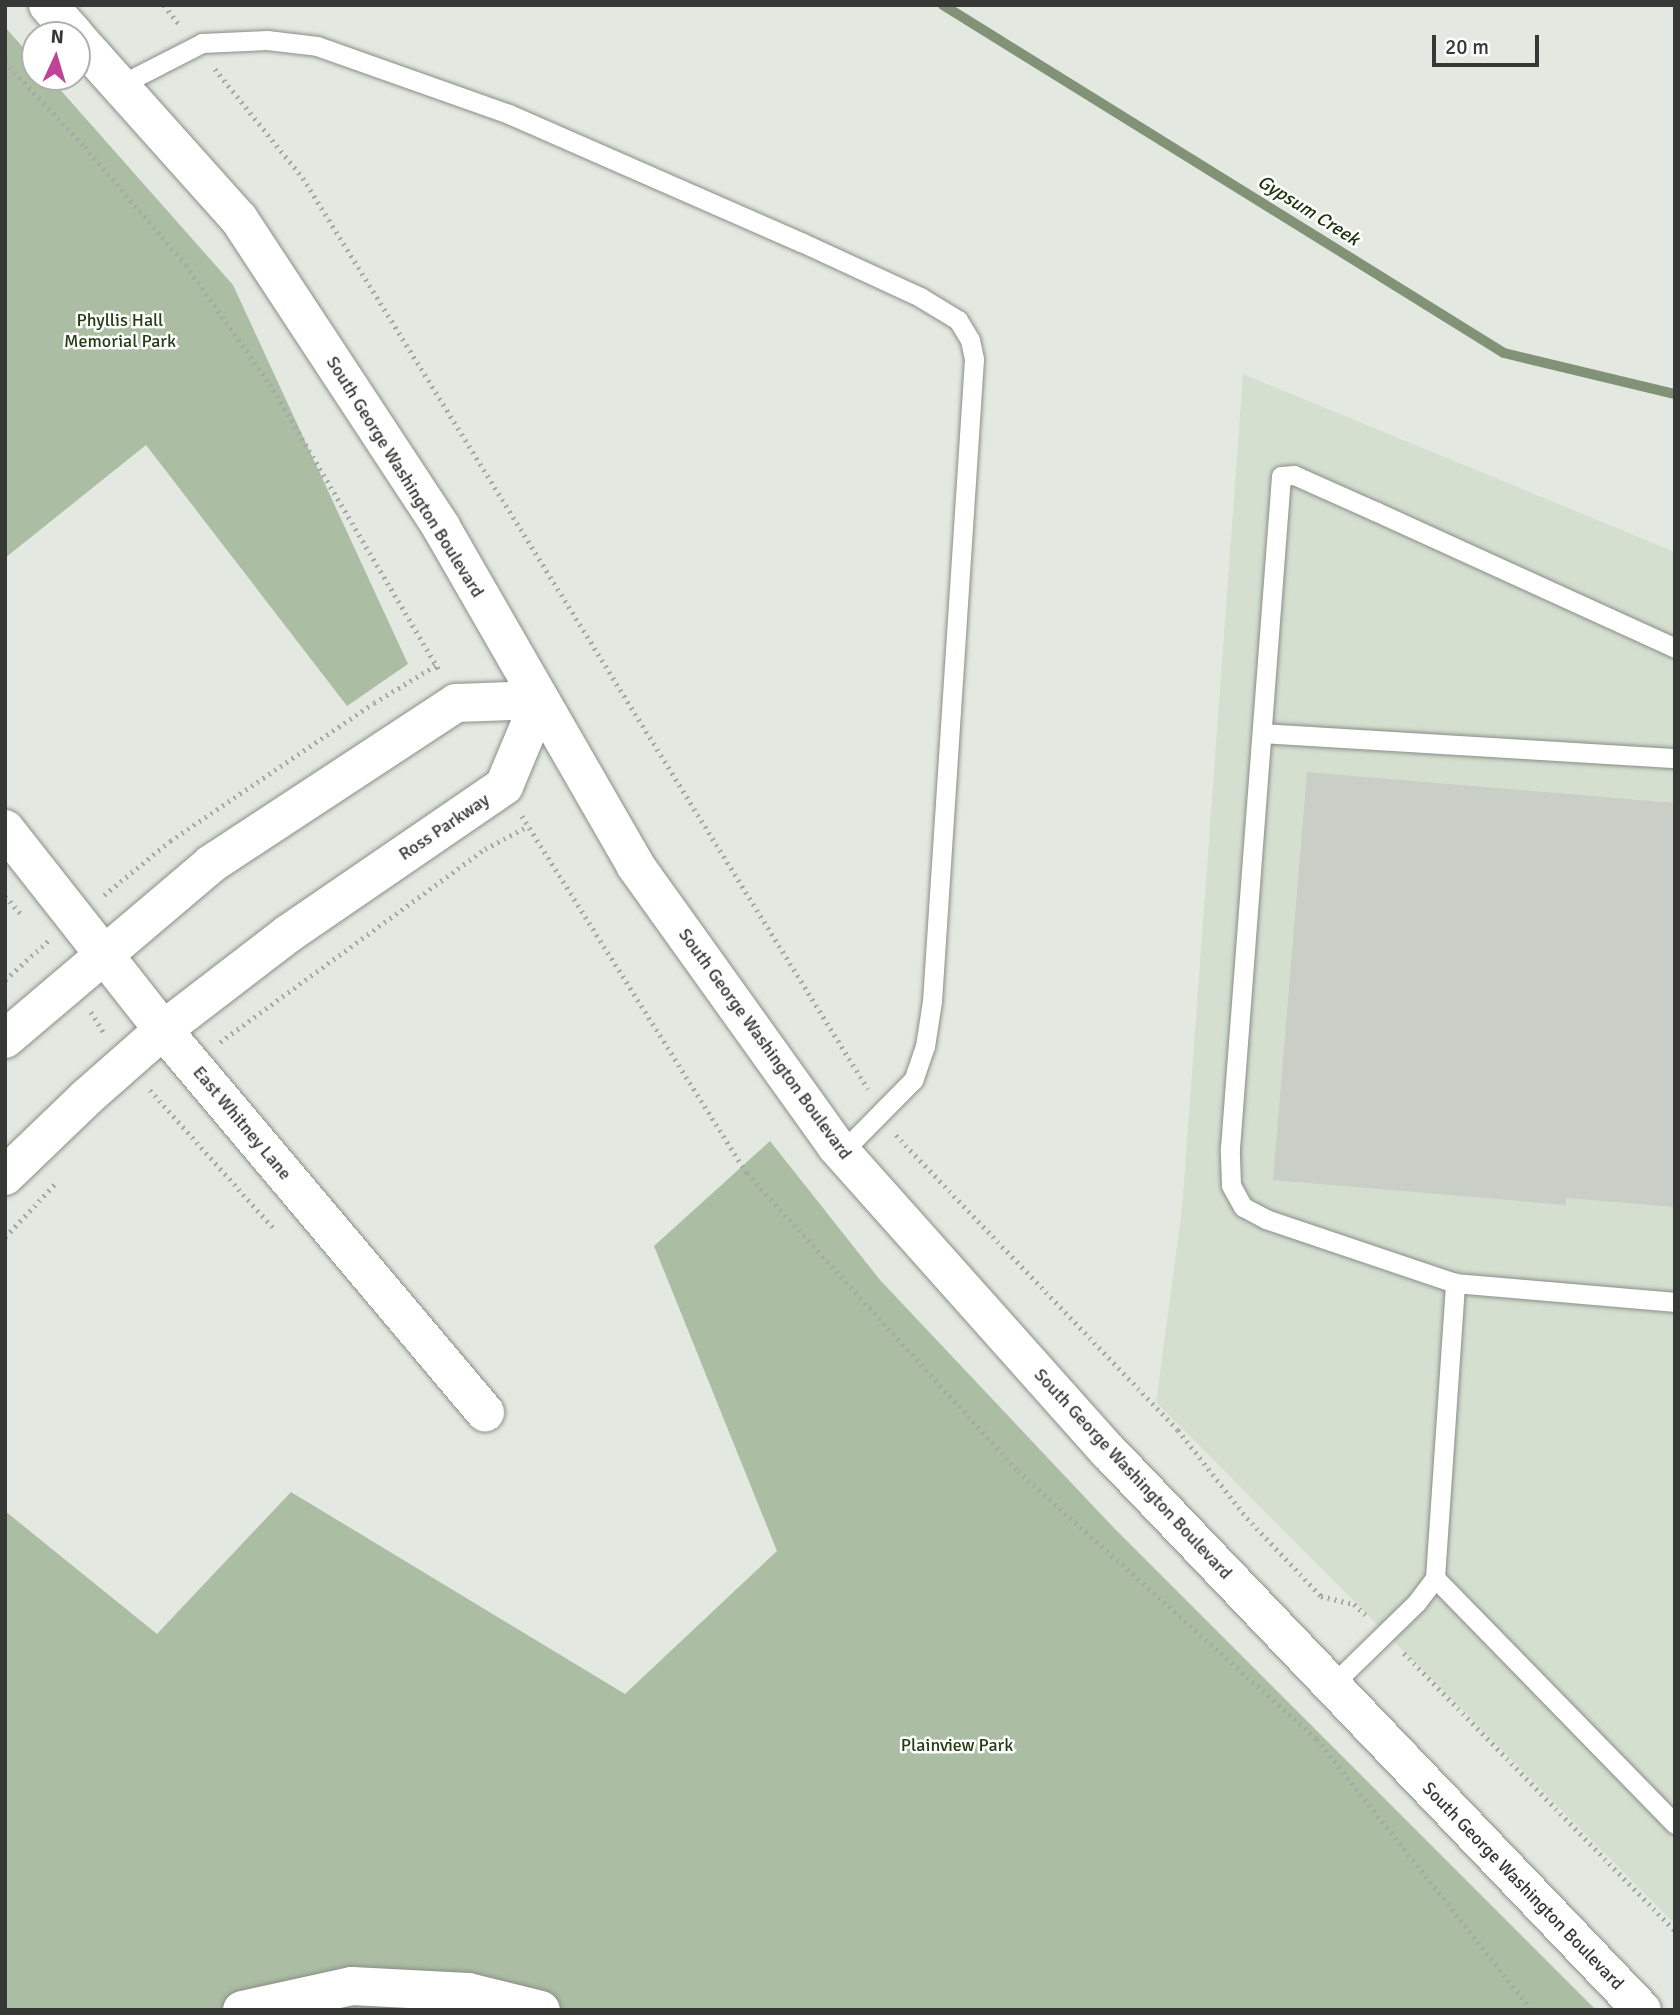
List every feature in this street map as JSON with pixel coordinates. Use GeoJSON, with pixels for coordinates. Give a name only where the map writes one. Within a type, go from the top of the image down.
{"type":"FeatureCollection","features":[{"type":"Feature","properties":{"kind":"street","name":"South George Washington Boulevard"},"geometry":{"type":"LineString","coordinates":[[48,5],[62,21]]}},
{"type":"Feature","properties":{"kind":"street","name":"South George Washington Boulevard"},"geometry":{"type":"LineString","coordinates":[[91,53],[239,219],[441,527],[635,865],[842,1152],[1110,1453],[1642,2010]]}},
{"type":"Feature","properties":{"kind":"street"},"geometry":{"type":"LineString","coordinates":[[5,1039],[211,864],[456,703],[540,700]]}},
{"type":"Feature","properties":{"kind":"street","name":"Ross Parkway"},"geometry":{"type":"LineString","coordinates":[[5,1176],[87,1097],[163,1030],[288,933],[504,786],[540,700]]}},
{"type":"Feature","properties":{"kind":"street","name":"East Whitney Lane"},"geometry":{"type":"LineString","coordinates":[[5,829],[163,1030],[485,1412]]}},
{"type":"Feature","properties":{"kind":"street"},"geometry":{"type":"LineString","coordinates":[[242,2010],[352,1986],[468,1992],[541,2010]]}},
{"type":"Feature","properties":{"kind":"lane"},"geometry":{"type":"LineString","coordinates":[[120,85],[197,46],[225,40],[317,46],[509,114],[920,297],[957,320],[970,340],[974,359],[932,1001],[925,1046],[913,1080],[883,1114],[842,1152]]}},
{"type":"Feature","properties":{"kind":"lane"},"geometry":{"type":"LineString","coordinates":[[1675,648],[1294,475],[1282,476],[1230,1148],[1231,1185],[1243,1207],[1266,1219],[1455,1283],[1675,1302]]}},
{"type":"Feature","properties":{"kind":"lane"},"geometry":{"type":"LineString","coordinates":[[1262,733],[1675,758]]}},
{"type":"Feature","properties":{"kind":"lane"},"geometry":{"type":"LineString","coordinates":[[1331,1686],[1384,1634],[1435,1578],[1455,1283]]}},
{"type":"Feature","properties":{"kind":"lane"},"geometry":{"type":"LineString","coordinates":[[1435,1578],[1675,1824]]}},
{"type":"Feature","properties":{"kind":"path"},"geometry":{"type":"LineString","coordinates":[[164,5],[303,178],[902,1145],[1178,1430],[1247,1518],[1321,1596],[1354,1604],[1675,1931]]}},
{"type":"Feature","properties":{"kind":"path"},"geometry":{"type":"LineString","coordinates":[[5,62],[85,147],[186,265],[262,373],[456,703]]}},
{"type":"Feature","properties":{"kind":"path"},"geometry":{"type":"LineString","coordinates":[[504,786],[747,1174],[1018,1471],[1317,1739],[1531,2010]]}},
{"type":"Feature","properties":{"kind":"path"},"geometry":{"type":"LineString","coordinates":[[142,1102],[191,1063],[485,849],[528,826]]}},
{"type":"Feature","properties":{"kind":"path"},"geometry":{"type":"LineString","coordinates":[[5,1237],[62,1176]]}},
{"type":"Feature","properties":{"kind":"shaded area"},"geometry":{"type":"Polygon","coordinates":[[[1243,374],[1675,552],[1675,1924],[1156,1402],[1182,1209],[1243,374]]]}},
{"type":"Feature","properties":{"kind":"green space","name":"Phyllis Hall Memorial Park"},"geometry":{"type":"Polygon","coordinates":[[[5,27],[21,45],[21,91],[61,91],[233,285],[408,664],[347,706],[146,445],[5,558],[5,27]]]}},
{"type":"Feature","properties":{"kind":"green space","name":"Plainview Park"},"geometry":{"type":"Polygon","coordinates":[[[770,1141],[880,1280],[1112,1526],[1596,2010],[5,2010],[5,1511],[157,1634],[291,1492],[625,1694],[777,1551],[654,1246],[770,1141]]]}},
{"type":"Feature","properties":{"kind":"building"},"geometry":{"type":"Polygon","coordinates":[[[1307,772],[1675,803],[1675,1207],[1566,1198],[1566,1205],[1273,1180],[1307,772]]]}},
{"type":"Feature","properties":{"kind":"waterway","name":"Gypsum Creek"},"geometry":{"type":"LineString","coordinates":[[943,5],[1504,353],[1675,394]]}}]}
